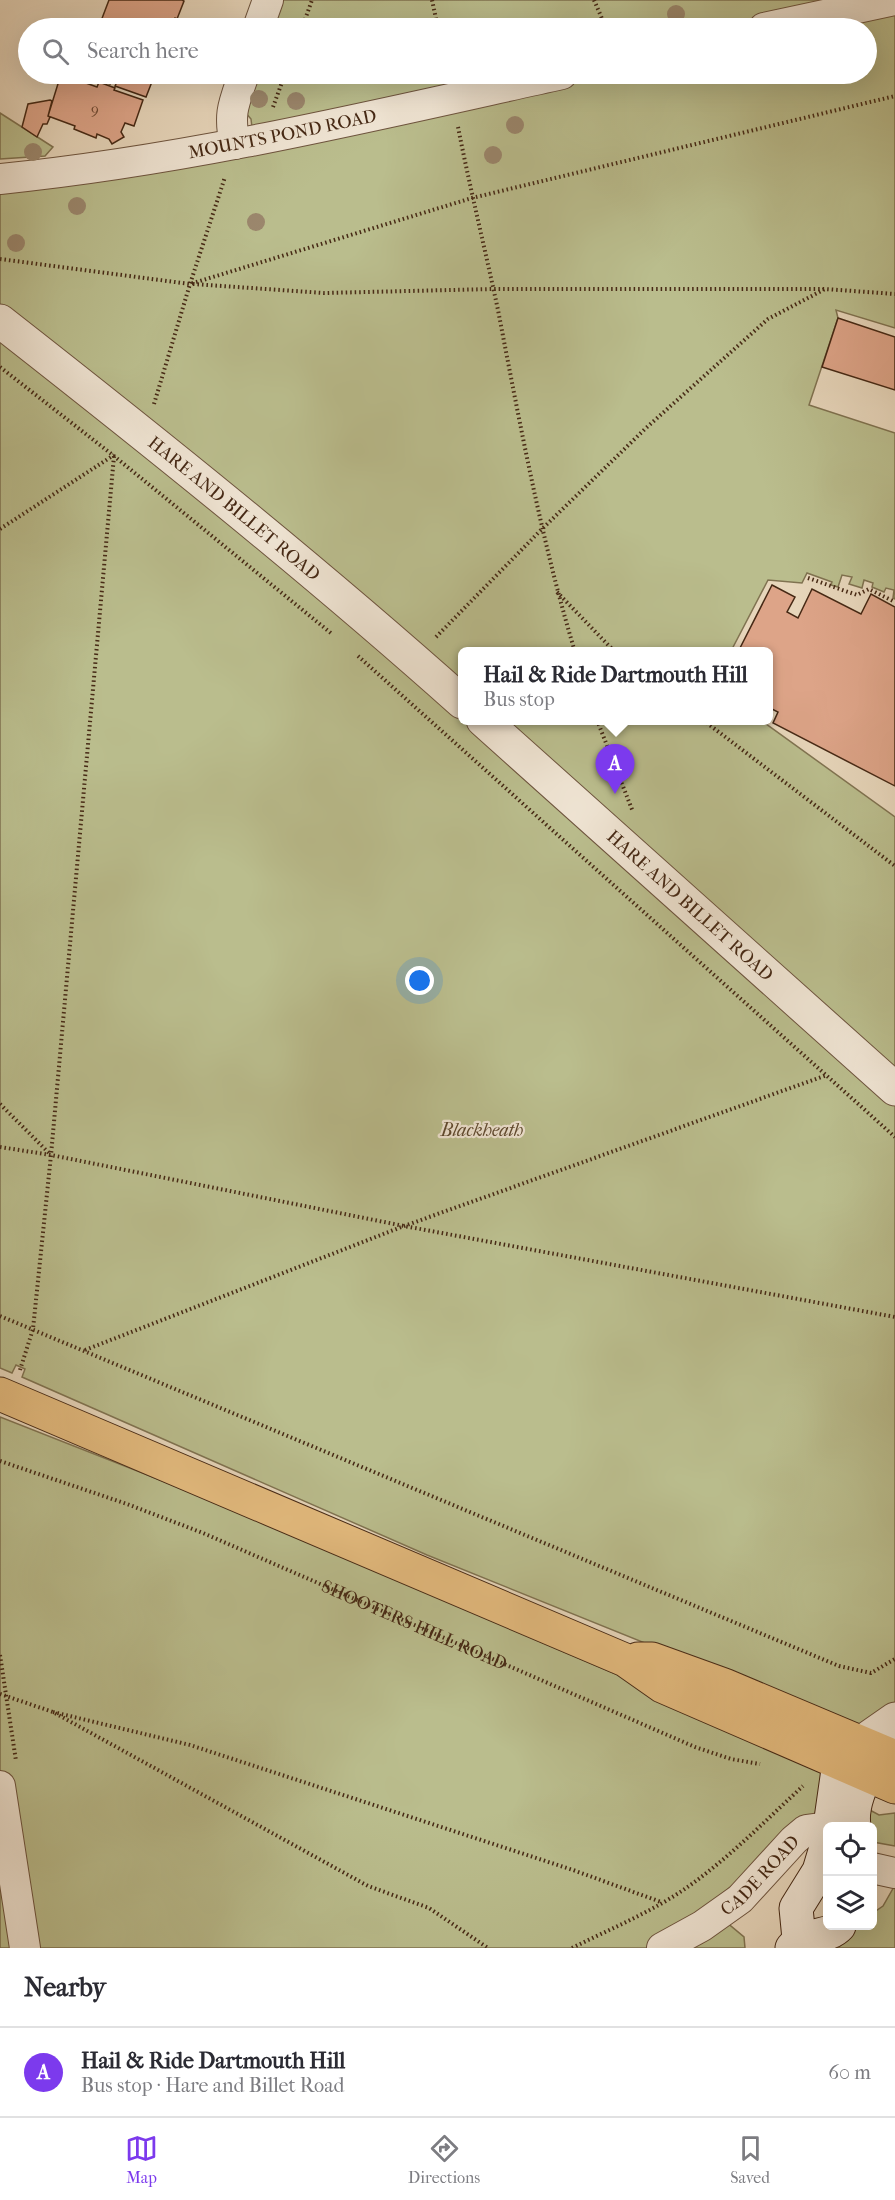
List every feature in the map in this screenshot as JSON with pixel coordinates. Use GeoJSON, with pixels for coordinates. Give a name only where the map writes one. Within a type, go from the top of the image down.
{"type":"FeatureCollection","features":[{"type":"Feature","properties":{"kind":"highway"},"geometry":{"type":"LineString","coordinates":[[0,1394],[625,1660],[662,1686],[873,1762]]}},
{"type":"Feature","properties":{"kind":"street"},"geometry":{"type":"LineString","coordinates":[[262,18],[268,0]]}},
{"type":"Feature","properties":{"kind":"street"},"geometry":{"type":"LineString","coordinates":[[774,18],[894,0]]}},
{"type":"Feature","properties":{"kind":"street"},"geometry":{"type":"LineString","coordinates":[[235,144],[230,124],[232,109],[241,84]]}},
{"type":"Feature","properties":{"kind":"street","name":"MOUNTS POND ROAD"},"geometry":{"type":"LineString","coordinates":[[0,179],[68,172],[235,144],[516,84]]}},
{"type":"Feature","properties":{"kind":"street","name":"HARE AND BILLET ROAD"},"geometry":{"type":"LineString","coordinates":[[0,321],[138,430],[458,699]]}},
{"type":"Feature","properties":{"kind":"street","name":"HARE AND BILLET ROAD"},"geometry":{"type":"LineString","coordinates":[[489,725],[895,1089]]}},
{"type":"Feature","properties":{"kind":"street"},"geometry":{"type":"LineString","coordinates":[[854,1822],[853,1810],[873,1762],[895,1719]]}},
{"type":"Feature","properties":{"kind":"street"},"geometry":{"type":"LineString","coordinates":[[832,1822],[873,1762]]}},
{"type":"Feature","properties":{"kind":"street"},"geometry":{"type":"LineString","coordinates":[[0,1786],[26,1948]]}},
{"type":"Feature","properties":{"kind":"street","name":"CADE ROAD"},"geometry":{"type":"LineString","coordinates":[[662,1948],[702,1926],[740,1899],[806,1830],[823,1828]]}},
{"type":"Feature","properties":{"kind":"street"},"geometry":{"type":"LineString","coordinates":[[823,1860],[796,1908],[795,1944],[834,1930]]}},
{"type":"Feature","properties":{"kind":"street"},"geometry":{"type":"LineString","coordinates":[[877,1869],[895,1873]]}},
{"type":"Feature","properties":{"kind":"path"},"geometry":{"type":"LineString","coordinates":[[306,18],[312,0]]}},
{"type":"Feature","properties":{"kind":"path"},"geometry":{"type":"LineString","coordinates":[[432,0],[436,18]]}},
{"type":"Feature","properties":{"kind":"path"},"geometry":{"type":"LineString","coordinates":[[594,0],[602,18]]}},
{"type":"Feature","properties":{"kind":"path"},"geometry":{"type":"LineString","coordinates":[[271,112],[281,84]]}},
{"type":"Feature","properties":{"kind":"path"},"geometry":{"type":"LineString","coordinates":[[190,284],[472,198],[895,96]]}},
{"type":"Feature","properties":{"kind":"path"},"geometry":{"type":"LineString","coordinates":[[452,98],[541,530],[556,591],[574,647]]}},
{"type":"Feature","properties":{"kind":"path"},"geometry":{"type":"LineString","coordinates":[[151,414],[235,144]]}},
{"type":"Feature","properties":{"kind":"path"},"geometry":{"type":"LineString","coordinates":[[0,259],[190,284],[324,293],[493,289],[825,289],[895,294]]}},
{"type":"Feature","properties":{"kind":"path"},"geometry":{"type":"LineString","coordinates":[[429,644],[645,429],[768,319],[825,289]]}},
{"type":"Feature","properties":{"kind":"path"},"geometry":{"type":"LineString","coordinates":[[0,367],[114,456],[335,636]]}},
{"type":"Feature","properties":{"kind":"path"},"geometry":{"type":"LineString","coordinates":[[0,529],[114,456],[121,447]]}},
{"type":"Feature","properties":{"kind":"path"},"geometry":{"type":"LineString","coordinates":[[21,1367],[33,1329],[51,1155],[114,456]]}},
{"type":"Feature","properties":{"kind":"path"},"geometry":{"type":"LineString","coordinates":[[808,578],[857,596],[870,590],[895,602]]}},
{"type":"Feature","properties":{"kind":"path"},"geometry":{"type":"LineString","coordinates":[[556,591],[611,647]]}},
{"type":"Feature","properties":{"kind":"path"},"geometry":{"type":"LineString","coordinates":[[353,652],[895,1137]]}},
{"type":"Feature","properties":{"kind":"path"},"geometry":{"type":"LineString","coordinates":[[599,725],[636,817]]}},
{"type":"Feature","properties":{"kind":"path"},"geometry":{"type":"LineString","coordinates":[[710,725],[895,866]]}},
{"type":"Feature","properties":{"kind":"path"},"geometry":{"type":"LineString","coordinates":[[84,1351],[404,1226],[825,1076],[859,1058]]}},
{"type":"Feature","properties":{"kind":"path"},"geometry":{"type":"LineString","coordinates":[[0,1104],[51,1155]]}},
{"type":"Feature","properties":{"kind":"path"},"geometry":{"type":"LineString","coordinates":[[0,1147],[51,1155],[404,1226],[895,1317]]}},
{"type":"Feature","properties":{"kind":"path"},"geometry":{"type":"LineString","coordinates":[[0,1316],[838,1666],[871,1672],[895,1659]]}},
{"type":"Feature","properties":{"kind":"path","name":"SHOOTERS HILL ROAD"},"geometry":{"type":"LineString","coordinates":[[0,1461],[117,1500],[203,1533],[695,1747],[731,1759],[765,1764]]}},
{"type":"Feature","properties":{"kind":"path"},"geometry":{"type":"LineString","coordinates":[[0,1694],[53,1712],[189,1745],[573,1870],[661,1902]]}},
{"type":"Feature","properties":{"kind":"path"},"geometry":{"type":"LineString","coordinates":[[53,1712],[368,1886],[429,1908],[488,1948]]}},
{"type":"Feature","properties":{"kind":"path"},"geometry":{"type":"LineString","coordinates":[[572,1948],[661,1902],[697,1880],[809,1781]]}},
{"type":"Feature","properties":{"kind":"green space","name":"Blackheath"},"geometry":{"type":"Polygon","coordinates":[[[283,0],[895,0],[895,328],[836,310],[838,318],[809,405],[895,433],[895,599],[893,598],[894,590],[886,588],[884,592],[872,587],[873,583],[864,580],[862,588],[849,584],[852,577],[842,575],[838,587],[831,585],[832,582],[807,573],[802,583],[768,580],[733,647],[458,647],[458,725],[768,725],[895,817],[895,1744],[427,1555],[22,1377],[25,1369],[16,1365],[12,1373],[0,1368],[0,191],[255,154],[251,119],[245,112],[254,84],[877,84],[877,18],[276,18],[283,0]]]}},
{"type":"Feature","properties":{"kind":"green space"},"geometry":{"type":"Polygon","coordinates":[[[0,113],[53,147],[45,156],[0,159],[0,113]]]}},
{"type":"Feature","properties":{"kind":"green space"},"geometry":{"type":"Polygon","coordinates":[[[0,1417],[211,1500],[821,1764],[821,1802],[815,1814],[791,1828],[745,1875],[707,1906],[744,1937],[745,1948],[0,1948],[0,1417]]]}},
{"type":"Feature","properties":{"kind":"green space"},"geometry":{"type":"Polygon","coordinates":[[[866,1808],[879,1815],[895,1813],[895,1846],[877,1843],[877,1822],[864,1822],[866,1808]]]}},
{"type":"Feature","properties":{"kind":"green space"},"geometry":{"type":"Polygon","coordinates":[[[895,1885],[895,1948],[838,1948],[855,1930],[877,1930],[877,1910],[883,1906],[895,1885]]]}},
{"type":"Feature","properties":{"kind":"building"},"geometry":{"type":"Polygon","coordinates":[[[109,0],[184,1],[177,18],[102,18],[109,0]]]}},
{"type":"Feature","properties":{"kind":"building"},"geometry":{"type":"Polygon","coordinates":[[[58,84],[89,84],[97,87],[98,84],[104,84],[115,88],[114,90],[143,100],[134,126],[125,123],[121,132],[124,137],[112,144],[109,139],[97,134],[96,138],[74,129],[75,126],[48,116],[58,84]]]}},
{"type":"Feature","properties":{"kind":"building"},"geometry":{"type":"Polygon","coordinates":[[[116,84],[151,84],[146,97],[115,86],[116,84]]]}},
{"type":"Feature","properties":{"kind":"building"},"geometry":{"type":"Polygon","coordinates":[[[52,101],[48,116],[50,117],[47,124],[43,124],[37,137],[22,127],[28,104],[52,101]]]}},
{"type":"Feature","properties":{"kind":"building"},"geometry":{"type":"Polygon","coordinates":[[[838,318],[895,337],[895,390],[822,367],[838,318]]]}},
{"type":"Feature","properties":{"kind":"building"},"geometry":{"type":"Polygon","coordinates":[[[772,585],[795,597],[787,612],[798,618],[812,589],[861,614],[871,594],[895,607],[895,786],[773,723],[778,712],[773,710],[773,647],[741,647],[772,585]]]}},
{"type":"Feature","properties":{"kind":"place","name":"Hail & Ride Dartmouth Hill"},"geometry":{"type":"Point","coordinates":[615,794]}}]}
